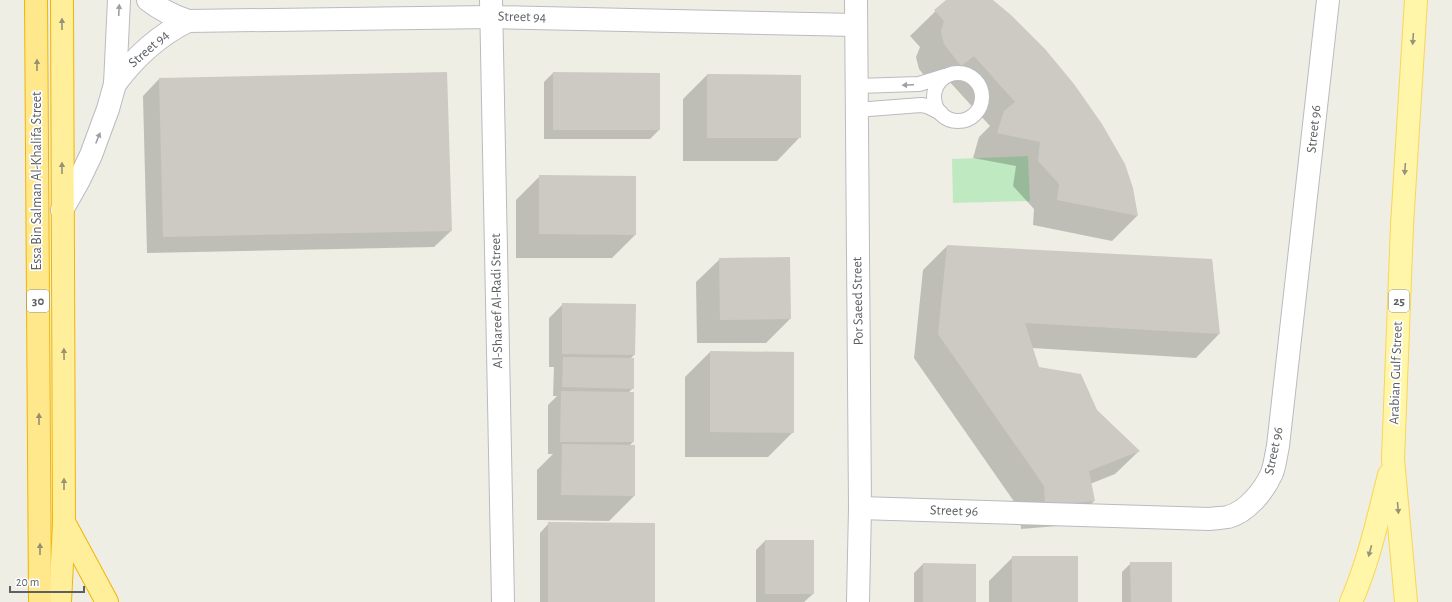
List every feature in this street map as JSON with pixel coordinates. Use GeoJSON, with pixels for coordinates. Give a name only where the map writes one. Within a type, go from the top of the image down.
{"type":"FeatureCollection","features":[{"type":"Feature","properties":{"kind":"highway","name":"Essa Bin Salman Al-Khalifa Street"},"geometry":{"type":"LineString","coordinates":[[36,0],[40,602]]}},
{"type":"Feature","properties":{"kind":"highway"},"geometry":{"type":"LineString","coordinates":[[60,602],[64,523],[62,0]]}},
{"type":"Feature","properties":{"kind":"highway"},"geometry":{"type":"LineString","coordinates":[[64,523],[74,602]]}},
{"type":"Feature","properties":{"kind":"highway"},"geometry":{"type":"LineString","coordinates":[[64,523],[107,602]]}},
{"type":"Feature","properties":{"kind":"main road","name":"Arabian Gulf Street"},"geometry":{"type":"LineString","coordinates":[[1406,602],[1393,459],[1402,225],[1416,0]]}},
{"type":"Feature","properties":{"kind":"main road"},"geometry":{"type":"LineString","coordinates":[[1351,602],[1369,555],[1393,459]]}},
{"type":"Feature","properties":{"kind":"street"},"geometry":{"type":"LineString","coordinates":[[62,210],[80,180],[91,155],[101,131],[115,84],[119,0]]}},
{"type":"Feature","properties":{"kind":"street","name":"Street 94"},"geometry":{"type":"LineString","coordinates":[[148,0],[173,16],[188,21],[491,8],[856,25]]}},
{"type":"Feature","properties":{"kind":"street","name":"Por Saeed Street"},"geometry":{"type":"LineString","coordinates":[[856,0],[860,508],[858,602]]}},
{"type":"Feature","properties":{"kind":"street","name":"Street 96"},"geometry":{"type":"LineString","coordinates":[[860,508],[1210,519],[1228,517],[1237,513],[1258,496],[1272,473],[1278,446],[1328,0]]}},
{"type":"Feature","properties":{"kind":"street","name":"Al-Shareef Al-Radi Street"},"geometry":{"type":"LineString","coordinates":[[491,8],[503,602]]}},
{"type":"Feature","properties":{"kind":"street","name":"Street 94"},"geometry":{"type":"LineString","coordinates":[[115,84],[135,58],[147,47],[174,28],[188,21]]}},
{"type":"Feature","properties":{"kind":"lane"},"geometry":{"type":"LineString","coordinates":[[856,86],[913,85],[927,82],[954,72],[971,76],[978,82],[982,91],[980,108],[974,115],[966,120],[953,120],[928,106],[921,105],[856,110]]}},
{"type":"Feature","properties":{"kind":"lane"},"geometry":{"type":"LineString","coordinates":[[941,113],[936,106],[934,98],[937,85],[946,75]]}},
{"type":"Feature","properties":{"kind":"green space"},"geometry":{"type":"Polygon","coordinates":[[[1028,156],[1030,201],[953,203],[952,159],[1028,156]]]}},
{"type":"Feature","properties":{"kind":"building"},"geometry":{"type":"Polygon","coordinates":[[[946,0],[993,0],[1011,15],[1045,49],[1074,84],[1102,124],[1125,164],[1133,188],[1138,216],[1057,200],[1059,184],[1038,161],[1040,142],[997,133],[1004,111],[1015,102],[974,56],[961,66],[944,44],[941,32],[944,21],[934,10],[946,0]]]}},
{"type":"Feature","properties":{"kind":"building"},"geometry":{"type":"Polygon","coordinates":[[[447,72],[452,231],[163,237],[159,78],[447,72]]]}},
{"type":"Feature","properties":{"kind":"building"},"geometry":{"type":"Polygon","coordinates":[[[553,72],[660,73],[660,130],[553,130],[553,72]]]}},
{"type":"Feature","properties":{"kind":"building"},"geometry":{"type":"Polygon","coordinates":[[[707,74],[801,75],[801,138],[707,138],[707,74]]]}},
{"type":"Feature","properties":{"kind":"building"},"geometry":{"type":"Polygon","coordinates":[[[539,175],[636,176],[636,235],[539,234],[539,175]]]}},
{"type":"Feature","properties":{"kind":"building"},"geometry":{"type":"Polygon","coordinates":[[[947,245],[1212,259],[1220,334],[1025,323],[1039,367],[1081,374],[1097,410],[1140,451],[1089,471],[1095,501],[1045,506],[1044,486],[938,334],[947,245]]]}},
{"type":"Feature","properties":{"kind":"building"},"geometry":{"type":"Polygon","coordinates":[[[790,257],[791,319],[720,320],[719,258],[790,257]]]}},
{"type":"Feature","properties":{"kind":"building"},"geometry":{"type":"Polygon","coordinates":[[[562,303],[636,304],[635,355],[562,354],[562,303]]]}},
{"type":"Feature","properties":{"kind":"building"},"geometry":{"type":"Polygon","coordinates":[[[710,351],[794,352],[794,433],[710,432],[710,351]]]}},
{"type":"Feature","properties":{"kind":"building"},"geometry":{"type":"Polygon","coordinates":[[[563,357],[634,358],[634,389],[562,387],[563,357]]]}},
{"type":"Feature","properties":{"kind":"building"},"geometry":{"type":"Polygon","coordinates":[[[561,391],[634,392],[634,442],[560,442],[561,391]]]}},
{"type":"Feature","properties":{"kind":"building"},"geometry":{"type":"Polygon","coordinates":[[[562,444],[635,445],[635,496],[561,495],[562,444]]]}},
{"type":"Feature","properties":{"kind":"building"},"geometry":{"type":"Polygon","coordinates":[[[548,522],[655,523],[655,602],[548,602],[548,522]]]}},
{"type":"Feature","properties":{"kind":"building"},"geometry":{"type":"Polygon","coordinates":[[[765,540],[814,540],[814,594],[765,594],[765,540]]]}},
{"type":"Feature","properties":{"kind":"building"},"geometry":{"type":"Polygon","coordinates":[[[1012,556],[1078,556],[1078,602],[1012,602],[1012,556]]]}},
{"type":"Feature","properties":{"kind":"building"},"geometry":{"type":"Polygon","coordinates":[[[1130,562],[1172,562],[1172,602],[1131,602],[1130,562]]]}},
{"type":"Feature","properties":{"kind":"building"},"geometry":{"type":"Polygon","coordinates":[[[923,563],[976,564],[976,602],[923,602],[923,563]]]}}]}
